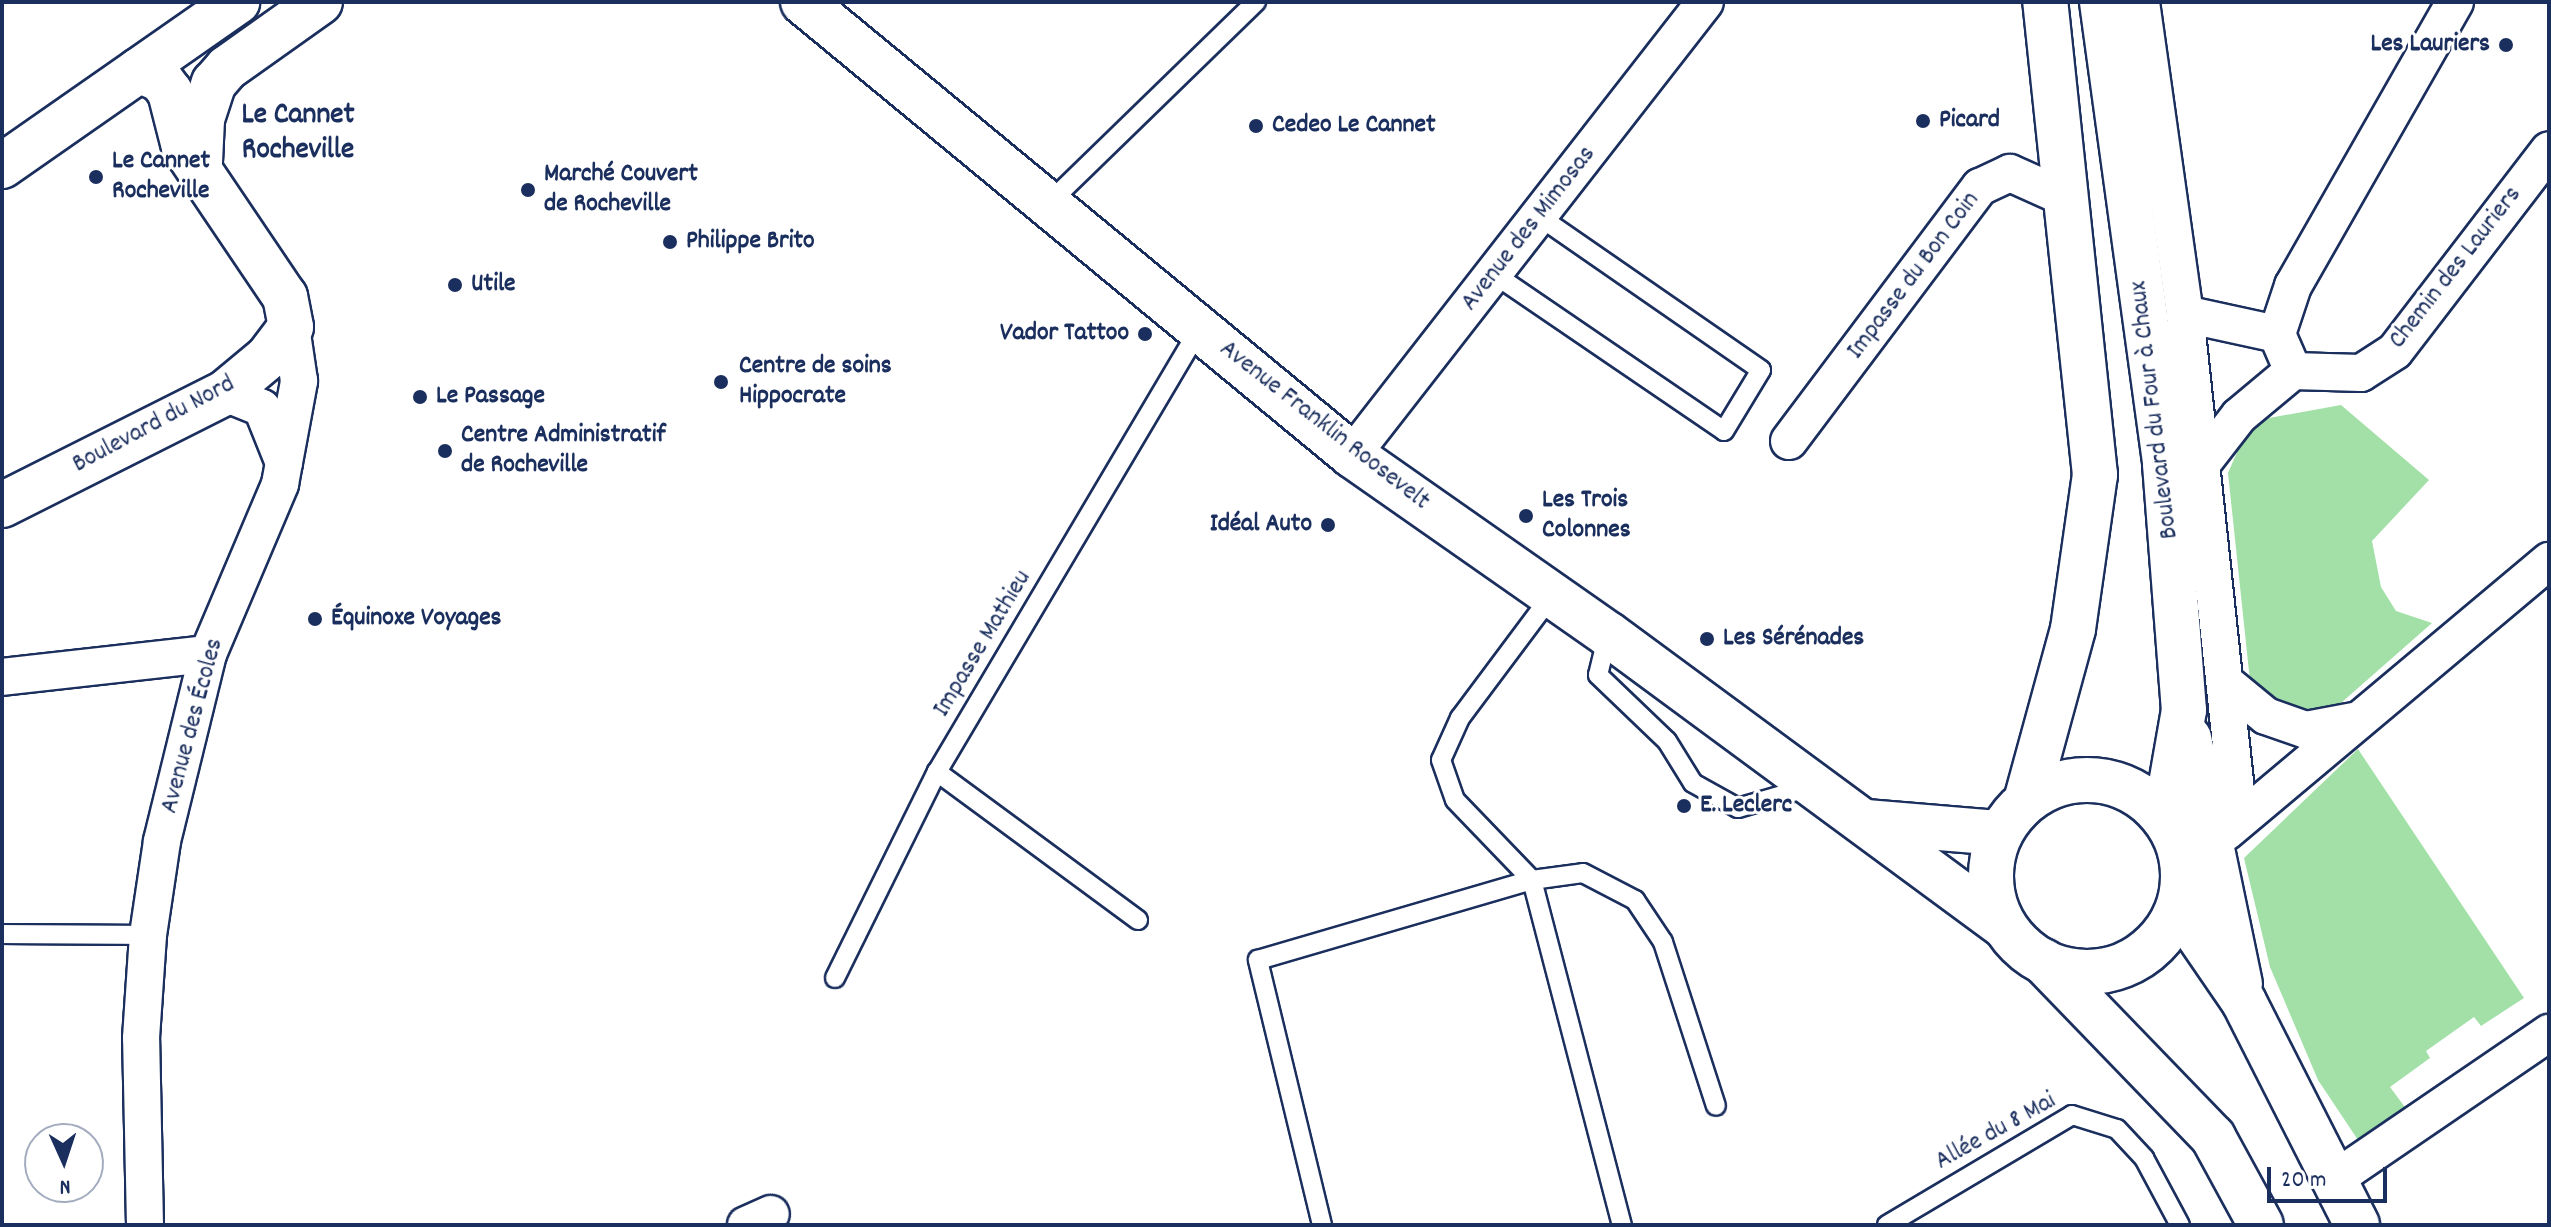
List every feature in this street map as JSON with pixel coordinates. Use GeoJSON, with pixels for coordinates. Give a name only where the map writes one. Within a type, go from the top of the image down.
{"type":"FeatureCollection","features":[{"type":"Feature","properties":{"kind":"main road"},"geometry":{"type":"LineString","coordinates":[[2,166],[237,2]]}},
{"type":"Feature","properties":{"kind":"main road"},"geometry":{"type":"LineString","coordinates":[[200,172],[202,119],[214,83],[227,68],[320,2]]}},
{"type":"Feature","properties":{"kind":"main road","name":"Avenue Franklin Roosevelt"},"geometry":{"type":"LineString","coordinates":[[803,2],[1352,455],[1608,634],[2005,927]]}},
{"type":"Feature","properties":{"kind":"main road"},"geometry":{"type":"LineString","coordinates":[[2045,2],[2095,475],[2073,629],[2014,817],[1991,863],[1993,896],[2005,927],[2043,961],[2213,1137],[2261,1225]]}},
{"type":"Feature","properties":{"kind":"main road","name":"Boulevard du Four à Chaux"},"geometry":{"type":"LineString","coordinates":[[2102,2],[2165,464],[2184,710],[2165,819]]}},
{"type":"Feature","properties":{"kind":"main road","name":"Avenue des Écoles"},"geometry":{"type":"LineString","coordinates":[[139,70],[161,80],[170,92],[184,147],[285,297],[291,327]]}},
{"type":"Feature","properties":{"kind":"main road","name":"Boulevard du Nord"},"geometry":{"type":"LineString","coordinates":[[2,505],[225,393],[268,357],[291,327]]}},
{"type":"Feature","properties":{"kind":"main road"},"geometry":{"type":"LineString","coordinates":[[2184,710],[2225,833],[2244,1002]]}},
{"type":"Feature","properties":{"kind":"main road"},"geometry":{"type":"LineString","coordinates":[[1866,822],[2014,817],[2054,785],[2084,780],[2115,784],[2143,798],[2165,819],[2179,845],[2184,873],[2179,907],[2163,936],[2138,957],[2118,966],[2074,971],[2043,961]]}},
{"type":"Feature","properties":{"kind":"main road"},"geometry":{"type":"LineString","coordinates":[[2179,907],[2244,1002],[2332,1181],[2357,1225]]}},
{"type":"Feature","properties":{"kind":"street","name":"Avenue des Mimosas"},"geometry":{"type":"LineString","coordinates":[[1352,455],[1705,2]]}},
{"type":"Feature","properties":{"kind":"street"},"geometry":{"type":"LineString","coordinates":[[2141,2],[2185,314],[2227,684],[2225,833]]}},
{"type":"Feature","properties":{"kind":"street"},"geometry":{"type":"LineString","coordinates":[[2201,465],[2239,416],[2293,371],[2277,334],[2293,286],[2455,2]]}},
{"type":"Feature","properties":{"kind":"street","name":"Chemin des Lauriers"},"geometry":{"type":"LineString","coordinates":[[2293,371],[2361,373],[2395,351],[2549,150]]}},
{"type":"Feature","properties":{"kind":"street","name":"Impasse du Bon Coin"},"geometry":{"type":"LineString","coordinates":[[1789,441],[1980,187],[2010,173],[2068,199]]}},
{"type":"Feature","properties":{"kind":"street"},"geometry":{"type":"LineString","coordinates":[[2185,314],[2277,334]]}},
{"type":"Feature","properties":{"kind":"street","name":"Avenue des Écoles"},"geometry":{"type":"LineString","coordinates":[[145,1225],[141,1038],[148,935],[162,841],[208,654],[271,510],[284,465],[299,381],[291,327]]}},
{"type":"Feature","properties":{"kind":"street"},"geometry":{"type":"LineString","coordinates":[[225,393],[262,408],[284,465]]}},
{"type":"Feature","properties":{"kind":"street"},"geometry":{"type":"LineString","coordinates":[[2225,833],[2549,561]]}},
{"type":"Feature","properties":{"kind":"street"},"geometry":{"type":"LineString","coordinates":[[2,677],[208,654]]}},
{"type":"Feature","properties":{"kind":"street"},"geometry":{"type":"LineString","coordinates":[[2227,684],[2266,716],[2306,730],[2364,719]]}},
{"type":"Feature","properties":{"kind":"street"},"geometry":{"type":"LineString","coordinates":[[2332,1181],[2549,1033]]}},
{"type":"Feature","properties":{"kind":"lane"},"geometry":{"type":"LineString","coordinates":[[1049,203],[1256,2]]}},
{"type":"Feature","properties":{"kind":"lane"},"geometry":{"type":"LineString","coordinates":[[1494,274],[1724,431],[1761,370],[1539,216]]}},
{"type":"Feature","properties":{"kind":"lane","name":"Impasse Mathieu"},"geometry":{"type":"LineString","coordinates":[[835,978],[937,772],[1200,328]]}},
{"type":"Feature","properties":{"kind":"lane"},"geometry":{"type":"LineString","coordinates":[[1552,595],[1460,718],[1441,760],[1455,800],[1532,880],[1622,1225]]}},
{"type":"Feature","properties":{"kind":"lane"},"geometry":{"type":"LineString","coordinates":[[1608,634],[1598,675],[1667,741],[1693,783],[1738,808],[1817,786]]}},
{"type":"Feature","properties":{"kind":"lane"},"geometry":{"type":"LineString","coordinates":[[937,772],[1138,920]]}},
{"type":"Feature","properties":{"kind":"lane"},"geometry":{"type":"LineString","coordinates":[[1322,1225],[1258,960],[1532,880],[1583,873],[1635,900],[1663,942],[1716,1106]]}},
{"type":"Feature","properties":{"kind":"lane"},"geometry":{"type":"LineString","coordinates":[[2,934],[148,935]]}},
{"type":"Feature","properties":{"kind":"lane","name":"Allée du 8 Mai"},"geometry":{"type":"LineString","coordinates":[[1887,1225],[2072,1115],[2117,1129],[2144,1158],[2180,1225]]}},
{"type":"Feature","properties":{"kind":"green space"},"geometry":{"type":"Polygon","coordinates":[[[2341,405],[2429,480],[2372,541],[2381,587],[2396,611],[2432,623],[2333,710],[2293,720],[2252,700],[2228,473],[2245,434],[2269,418],[2341,405]]]}},
{"type":"Feature","properties":{"kind":"green space"},"geometry":{"type":"Polygon","coordinates":[[[2358,749],[2524,998],[2481,1026],[2474,1017],[2426,1051],[2430,1058],[2390,1087],[2410,1114],[2380,1134],[2358,1140],[2318,1080],[2270,967],[2244,858],[2358,749]]]}},
{"type":"Feature","properties":{"kind":"place","name":"Les Lauriers"},"geometry":{"type":"Point","coordinates":[2506,45]}},
{"type":"Feature","properties":{"kind":"place","name":"Picard"},"geometry":{"type":"Point","coordinates":[1923,121]}},
{"type":"Feature","properties":{"kind":"place","name":"Cedeo Le Cannet"},"geometry":{"type":"Point","coordinates":[1256,126]}},
{"type":"Feature","properties":{"kind":"place","name":"Le Cannet Rocheville"},"geometry":{"type":"Point","coordinates":[96,177]}},
{"type":"Feature","properties":{"kind":"place","name":"Marché Couvert de Rocheville"},"geometry":{"type":"Point","coordinates":[528,190]}},
{"type":"Feature","properties":{"kind":"place","name":"Philippe Brito"},"geometry":{"type":"Point","coordinates":[670,242]}},
{"type":"Feature","properties":{"kind":"place","name":"Utile"},"geometry":{"type":"Point","coordinates":[455,285]}},
{"type":"Feature","properties":{"kind":"place","name":"Vador Tattoo"},"geometry":{"type":"Point","coordinates":[1145,334]}},
{"type":"Feature","properties":{"kind":"place","name":"Centre de soins Hippocrate"},"geometry":{"type":"Point","coordinates":[721,382]}},
{"type":"Feature","properties":{"kind":"place","name":"Le Passage"},"geometry":{"type":"Point","coordinates":[420,397]}},
{"type":"Feature","properties":{"kind":"place","name":"Centre Administratif de Rocheville"},"geometry":{"type":"Point","coordinates":[445,451]}},
{"type":"Feature","properties":{"kind":"place","name":"Les Trois Colonnes"},"geometry":{"type":"Point","coordinates":[1526,516]}},
{"type":"Feature","properties":{"kind":"place","name":"Idéal Auto"},"geometry":{"type":"Point","coordinates":[1328,525]}},
{"type":"Feature","properties":{"kind":"place","name":"Équinoxe Voyages"},"geometry":{"type":"Point","coordinates":[315,619]}},
{"type":"Feature","properties":{"kind":"place","name":"Les Sérénades"},"geometry":{"type":"Point","coordinates":[1707,639]}},
{"type":"Feature","properties":{"kind":"place","name":"E. Leclerc"},"geometry":{"type":"Point","coordinates":[1684,806]}},
{"type":"Feature","properties":{"kind":"district","name":"Le Cannet Rocheville"},"geometry":{"type":"Point","coordinates":[298,134]}}]}
